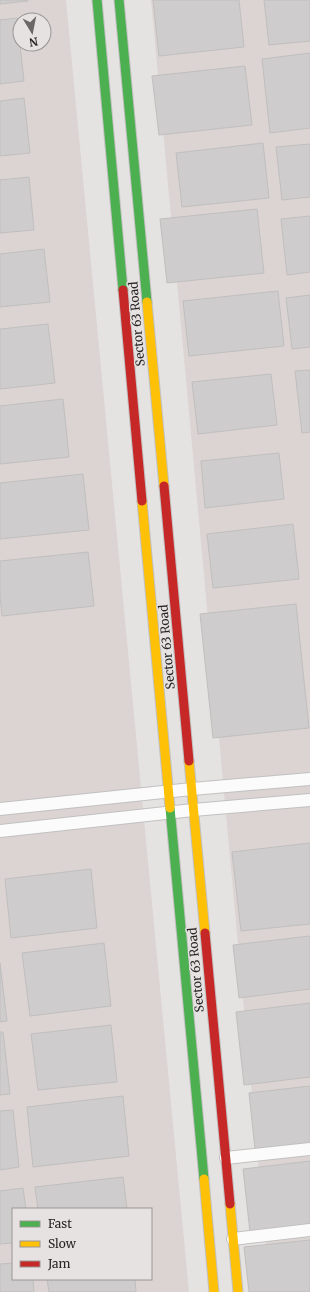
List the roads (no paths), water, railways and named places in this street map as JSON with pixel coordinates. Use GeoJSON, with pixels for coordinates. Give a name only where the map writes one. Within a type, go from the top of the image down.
{"type":"FeatureCollection","features":[{"type":"Feature","properties":{"kind":"street","name":"Sector 63 Road"},"geometry":{"type":"LineString","coordinates":[[97,0],[214,1292]]}},
{"type":"Feature","properties":{"kind":"street","name":"Sector 63 Road"},"geometry":{"type":"LineString","coordinates":[[119,0],[238,1292]]}},
{"type":"Feature","properties":{"kind":"lane"},"geometry":{"type":"LineString","coordinates":[[0,809],[192,789],[310,779]]}},
{"type":"Feature","properties":{"kind":"lane"},"geometry":{"type":"LineString","coordinates":[[0,831],[193,810],[310,800]]}},
{"type":"Feature","properties":{"kind":"lane"},"geometry":{"type":"LineString","coordinates":[[226,1158],[310,1149]]}},
{"type":"Feature","properties":{"kind":"lane"},"geometry":{"type":"LineString","coordinates":[[233,1239],[310,1230]]}}]}
